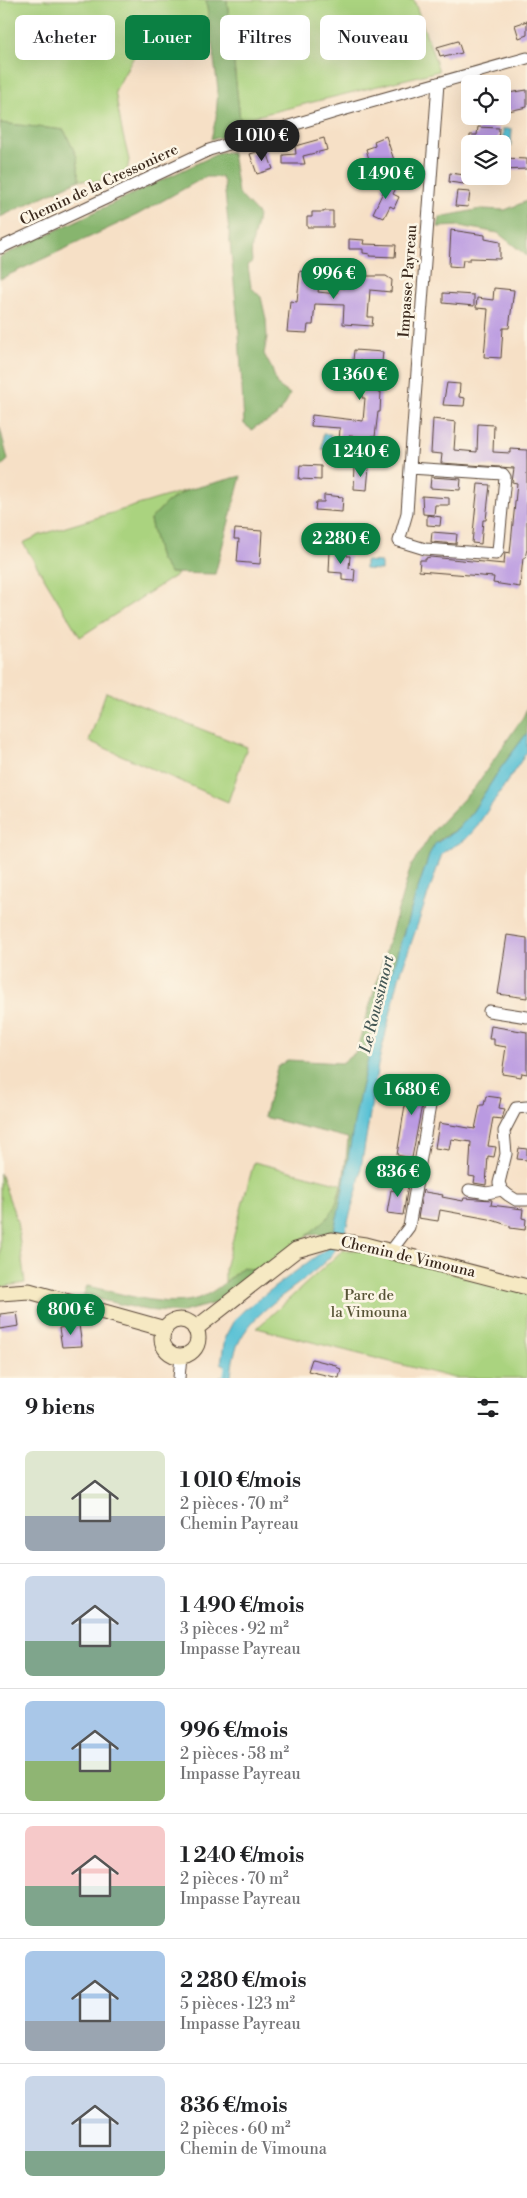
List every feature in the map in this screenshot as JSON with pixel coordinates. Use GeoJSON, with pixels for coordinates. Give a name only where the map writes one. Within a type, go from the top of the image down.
{"type":"FeatureCollection","features":[{"type":"Feature","properties":{"kind":"street","name":"Chemin de la Cressoniere"},"geometry":{"type":"LineString","coordinates":[[0,248],[209,150],[438,82],[527,58]]}},
{"type":"Feature","properties":{"kind":"street","name":"Impasse Payreau"},"geometry":{"type":"LineString","coordinates":[[410,468],[503,474],[505,477],[498,551],[496,554],[425,549],[399,541],[407,513],[410,468],[438,82]]}},
{"type":"Feature","properties":{"kind":"street"},"geometry":{"type":"LineString","coordinates":[[489,1011],[527,1017]]}},
{"type":"Feature","properties":{"kind":"street"},"geometry":{"type":"LineString","coordinates":[[391,1251],[409,1227],[433,1088]]}},
{"type":"Feature","properties":{"kind":"street"},"geometry":{"type":"LineString","coordinates":[[527,1107],[516,1108],[504,1131],[506,1154],[498,1183],[502,1190],[516,1200],[527,1200]]}},
{"type":"Feature","properties":{"kind":"street"},"geometry":{"type":"LineString","coordinates":[[469,1190],[487,1194],[502,1190]]}},
{"type":"Feature","properties":{"kind":"street","name":"Chemin de Vimouna"},"geometry":{"type":"LineString","coordinates":[[196,1329],[296,1250],[337,1241],[391,1251],[527,1287]]}},
{"type":"Feature","properties":{"kind":"street"},"geometry":{"type":"LineString","coordinates":[[0,1292],[29,1291],[165,1329]]}},
{"type":"Feature","properties":{"kind":"street"},"geometry":{"type":"LineString","coordinates":[[180,1321],[189,1323],[196,1329],[197,1344],[191,1353],[181,1356],[172,1354],[165,1347],[162,1338],[165,1329],[171,1323],[180,1321]]}},
{"type":"Feature","properties":{"kind":"street"},"geometry":{"type":"LineString","coordinates":[[179,1378],[181,1356]]}},
{"type":"Feature","properties":{"kind":"green space"},"geometry":{"type":"Polygon","coordinates":[[[0,0],[206,0],[208,15],[125,15],[125,60],[132,60],[115,91],[129,160],[127,171],[97,182],[79,180],[77,157],[64,130],[0,123],[0,0]]]}},
{"type":"Feature","properties":{"kind":"green space"},"geometry":{"type":"Polygon","coordinates":[[[206,0],[227,0],[229,15],[220,15],[220,60],[234,60],[240,120],[229,136],[211,139],[216,118],[218,89],[210,30],[210,15],[208,15],[206,0]]]}},
{"type":"Feature","properties":{"kind":"green space"},"geometry":{"type":"Polygon","coordinates":[[[227,0],[414,0],[419,15],[320,15],[320,60],[426,60],[426,34],[439,71],[240,120],[234,60],[310,60],[310,15],[229,15],[227,0]]]}},
{"type":"Feature","properties":{"kind":"green space"},"geometry":{"type":"Polygon","coordinates":[[[0,123],[64,130],[77,157],[79,180],[0,217],[0,123]]]}},
{"type":"Feature","properties":{"kind":"green space"},"geometry":{"type":"Polygon","coordinates":[[[232,152],[238,193],[258,214],[251,255],[252,261],[248,266],[251,287],[261,297],[266,319],[267,337],[264,354],[272,369],[277,385],[290,394],[277,415],[252,430],[244,424],[239,333],[224,182],[221,177],[205,177],[137,215],[0,279],[0,257],[219,153],[232,152]]]}},
{"type":"Feature","properties":{"kind":"green space"},"geometry":{"type":"Polygon","coordinates":[[[527,201],[527,256],[498,233],[460,226],[438,227],[440,217],[481,209],[505,210],[527,201]]]}},
{"type":"Feature","properties":{"kind":"green space"},"geometry":{"type":"Polygon","coordinates":[[[0,428],[8,460],[0,467],[0,428]]]}},
{"type":"Feature","properties":{"kind":"green space"},"geometry":{"type":"Polygon","coordinates":[[[241,476],[215,574],[170,573],[160,559],[150,520],[166,503],[187,490],[241,476]]]}},
{"type":"Feature","properties":{"kind":"green space"},"geometry":{"type":"Polygon","coordinates":[[[187,490],[166,503],[150,520],[160,559],[170,573],[178,574],[80,637],[23,543],[40,535],[187,490]]]}},
{"type":"Feature","properties":{"kind":"green space"},"geometry":{"type":"Polygon","coordinates":[[[106,692],[247,747],[228,802],[89,741],[106,692]]]}},
{"type":"Feature","properties":{"kind":"green space"},"geometry":{"type":"Polygon","coordinates":[[[527,708],[527,733],[500,769],[473,811],[458,829],[439,840],[430,853],[377,1022],[359,1099],[342,1196],[333,1234],[307,1235],[325,1220],[335,1206],[344,1177],[348,1138],[264,1117],[277,1068],[287,1060],[342,1063],[356,1052],[411,866],[434,830],[475,787],[523,717],[527,708]]]}},
{"type":"Feature","properties":{"kind":"green space"},"geometry":{"type":"Polygon","coordinates":[[[254,1162],[341,1184],[336,1204],[331,1214],[317,1228],[256,1271],[243,1267],[225,1282],[225,1268],[254,1162]]]}},
{"type":"Feature","properties":{"kind":"green space"},"geometry":{"type":"Polygon","coordinates":[[[0,1173],[17,1221],[25,1283],[0,1287],[0,1173]]]}},
{"type":"Feature","properties":{"kind":"green space","name":"Parc de la Vimouna"},"geometry":{"type":"Polygon","coordinates":[[[343,1250],[364,1250],[527,1293],[527,1378],[454,1378],[257,1328],[343,1250]]]}},
{"type":"Feature","properties":{"kind":"green space"},"geometry":{"type":"Polygon","coordinates":[[[243,1267],[256,1271],[219,1302],[179,1313],[146,1310],[83,1296],[87,1286],[145,1299],[175,1302],[189,1301],[213,1291],[243,1267]]]}},
{"type":"Feature","properties":{"kind":"water"},"geometry":{"type":"Polygon","coordinates":[[[503,129],[512,129],[511,146],[511,135],[503,135],[503,129]]]}},
{"type":"Feature","properties":{"kind":"water"},"geometry":{"type":"Polygon","coordinates":[[[323,434],[331,434],[329,450],[322,449],[323,434]]]}},
{"type":"Feature","properties":{"kind":"water"},"geometry":{"type":"Polygon","coordinates":[[[365,561],[381,562],[381,570],[365,569],[365,561]]]}},
{"type":"Feature","properties":{"kind":"water"},"geometry":{"type":"Polygon","coordinates":[[[527,733],[527,752],[475,829],[465,840],[442,854],[399,978],[378,1065],[358,1186],[345,1232],[333,1234],[342,1196],[355,1118],[377,1022],[430,853],[435,844],[458,829],[473,811],[500,769],[527,733]]]}},
{"type":"Feature","properties":{"kind":"water"},"geometry":{"type":"Polygon","coordinates":[[[337,1246],[324,1263],[268,1307],[251,1324],[236,1348],[231,1378],[220,1378],[220,1376],[226,1377],[227,1366],[221,1363],[225,1337],[233,1322],[244,1310],[327,1248],[337,1246]]]}},
{"type":"Feature","properties":{"kind":"building"},"geometry":{"type":"Polygon","coordinates":[[[527,21],[527,35],[519,38],[515,25],[527,21]]]}},
{"type":"Feature","properties":{"kind":"building"},"geometry":{"type":"Polygon","coordinates":[[[458,41],[462,53],[444,57],[444,55],[440,56],[437,47],[458,41]]]}},
{"type":"Feature","properties":{"kind":"building"},"geometry":{"type":"Polygon","coordinates":[[[527,90],[527,107],[511,110],[511,93],[527,90]]]}},
{"type":"Feature","properties":{"kind":"building"},"geometry":{"type":"Polygon","coordinates":[[[478,127],[499,128],[499,135],[477,135],[478,127]]]}},
{"type":"Feature","properties":{"kind":"building"},"geometry":{"type":"Polygon","coordinates":[[[386,136],[394,160],[392,161],[393,165],[382,169],[382,166],[371,166],[366,149],[375,146],[374,141],[386,136]]]}},
{"type":"Feature","properties":{"kind":"building"},"geometry":{"type":"Polygon","coordinates":[[[324,138],[327,150],[303,156],[305,164],[283,164],[283,155],[296,154],[295,146],[324,138]]]}},
{"type":"Feature","properties":{"kind":"building"},"geometry":{"type":"Polygon","coordinates":[[[266,149],[273,169],[257,174],[250,154],[266,149]]]}},
{"type":"Feature","properties":{"kind":"building"},"geometry":{"type":"Polygon","coordinates":[[[511,158],[527,159],[527,169],[511,170],[511,158]]]}},
{"type":"Feature","properties":{"kind":"building"},"geometry":{"type":"Polygon","coordinates":[[[450,173],[461,174],[461,184],[449,182],[450,173]]]}},
{"type":"Feature","properties":{"kind":"building"},"geometry":{"type":"Polygon","coordinates":[[[385,180],[397,186],[393,194],[399,197],[394,208],[390,206],[384,218],[373,213],[384,190],[382,189],[385,180]]]}},
{"type":"Feature","properties":{"kind":"building"},"geometry":{"type":"Polygon","coordinates":[[[457,191],[470,192],[468,207],[455,206],[457,191]]]}},
{"type":"Feature","properties":{"kind":"building"},"geometry":{"type":"Polygon","coordinates":[[[333,211],[333,227],[307,227],[307,217],[312,217],[312,212],[333,211]]]}},
{"type":"Feature","properties":{"kind":"building"},"geometry":{"type":"Polygon","coordinates":[[[451,230],[485,235],[485,239],[500,242],[500,259],[470,258],[470,260],[463,260],[462,267],[449,266],[451,230]]]}},
{"type":"Feature","properties":{"kind":"building"},"geometry":{"type":"Polygon","coordinates":[[[349,239],[364,240],[363,244],[396,245],[395,257],[369,256],[370,254],[363,253],[363,249],[349,249],[349,239]]]}},
{"type":"Feature","properties":{"kind":"building"},"geometry":{"type":"Polygon","coordinates":[[[306,266],[318,267],[317,275],[321,275],[318,292],[337,294],[338,288],[345,288],[346,279],[362,280],[362,276],[386,276],[392,280],[391,292],[370,290],[368,317],[373,317],[372,326],[343,324],[344,305],[315,304],[313,325],[308,325],[307,333],[287,332],[290,301],[297,302],[300,271],[305,272],[306,266]]]}},
{"type":"Feature","properties":{"kind":"building"},"geometry":{"type":"Polygon","coordinates":[[[494,288],[514,290],[509,328],[503,328],[501,358],[484,357],[488,309],[476,308],[477,298],[493,300],[494,288]]]}},
{"type":"Feature","properties":{"kind":"building"},"geometry":{"type":"Polygon","coordinates":[[[443,293],[474,295],[474,306],[443,303],[443,293]]]}},
{"type":"Feature","properties":{"kind":"building"},"geometry":{"type":"Polygon","coordinates":[[[354,350],[383,352],[377,392],[381,392],[380,412],[378,412],[375,437],[349,436],[349,443],[339,442],[340,428],[311,426],[312,415],[363,421],[365,398],[362,398],[363,385],[359,385],[361,361],[353,361],[354,350]]]}},
{"type":"Feature","properties":{"kind":"building"},"geometry":{"type":"Polygon","coordinates":[[[447,383],[460,384],[459,397],[465,398],[464,406],[443,405],[447,383]]]}},
{"type":"Feature","properties":{"kind":"building"},"geometry":{"type":"Polygon","coordinates":[[[433,419],[456,422],[454,450],[477,452],[478,424],[494,425],[493,452],[510,453],[510,449],[527,450],[527,549],[525,558],[523,558],[520,587],[493,583],[494,577],[419,571],[420,560],[426,560],[426,558],[430,557],[504,564],[505,552],[510,553],[517,483],[512,482],[514,468],[441,463],[442,454],[431,453],[433,419]]]}},
{"type":"Feature","properties":{"kind":"building"},"geometry":{"type":"Polygon","coordinates":[[[300,465],[321,466],[321,480],[299,479],[300,465]]]}},
{"type":"Feature","properties":{"kind":"building"},"geometry":{"type":"Polygon","coordinates":[[[355,466],[369,467],[367,490],[354,489],[355,466]]]}},
{"type":"Feature","properties":{"kind":"building"},"geometry":{"type":"Polygon","coordinates":[[[431,477],[461,479],[460,490],[430,488],[431,477]]]}},
{"type":"Feature","properties":{"kind":"building"},"geometry":{"type":"Polygon","coordinates":[[[478,484],[490,485],[486,520],[483,520],[481,544],[472,543],[478,484]]]}},
{"type":"Feature","properties":{"kind":"building"},"geometry":{"type":"Polygon","coordinates":[[[324,495],[343,497],[342,512],[315,510],[316,502],[324,502],[324,495]]]}},
{"type":"Feature","properties":{"kind":"building"},"geometry":{"type":"Polygon","coordinates":[[[422,496],[449,498],[449,505],[435,505],[434,515],[423,514],[422,496]]]}},
{"type":"Feature","properties":{"kind":"building"},"geometry":{"type":"Polygon","coordinates":[[[427,515],[441,517],[440,526],[427,525],[427,515]]]}},
{"type":"Feature","properties":{"kind":"building"},"geometry":{"type":"Polygon","coordinates":[[[235,529],[262,531],[260,564],[237,562],[239,539],[234,539],[235,529]]]}},
{"type":"Feature","properties":{"kind":"building"},"geometry":{"type":"Polygon","coordinates":[[[432,532],[457,534],[456,544],[431,542],[432,532]]]}},
{"type":"Feature","properties":{"kind":"building"},"geometry":{"type":"Polygon","coordinates":[[[330,551],[347,552],[347,556],[350,556],[349,568],[355,569],[354,581],[342,580],[342,573],[329,572],[330,551]]]}},
{"type":"Feature","properties":{"kind":"building"},"geometry":{"type":"Polygon","coordinates":[[[507,935],[527,938],[527,998],[498,994],[507,935]]]}},
{"type":"Feature","properties":{"kind":"building"},"geometry":{"type":"Polygon","coordinates":[[[491,1026],[527,1032],[527,1074],[522,1073],[521,1077],[502,1074],[506,1047],[494,1045],[494,1039],[489,1039],[491,1026]]]}},
{"type":"Feature","properties":{"kind":"building"},"geometry":{"type":"Polygon","coordinates":[[[412,1075],[427,1078],[412,1158],[397,1155],[408,1086],[410,1086],[412,1075]]]}},
{"type":"Feature","properties":{"kind":"building"},"geometry":{"type":"Polygon","coordinates":[[[486,1096],[501,1098],[499,1108],[505,1109],[502,1119],[493,1118],[488,1146],[496,1147],[494,1157],[488,1156],[486,1185],[474,1183],[475,1177],[469,1176],[471,1142],[451,1139],[449,1150],[435,1148],[439,1123],[475,1129],[480,1105],[484,1105],[486,1096]]]}},
{"type":"Feature","properties":{"kind":"building"},"geometry":{"type":"Polygon","coordinates":[[[519,1148],[527,1149],[527,1160],[517,1159],[519,1148]]]}},
{"type":"Feature","properties":{"kind":"building"},"geometry":{"type":"Polygon","coordinates":[[[398,1178],[409,1180],[403,1215],[387,1213],[391,1190],[396,1191],[398,1178]]]}},
{"type":"Feature","properties":{"kind":"building"},"geometry":{"type":"Polygon","coordinates":[[[423,1190],[443,1195],[442,1197],[463,1201],[464,1198],[492,1200],[491,1205],[523,1209],[522,1218],[526,1219],[525,1230],[510,1228],[510,1226],[489,1219],[440,1210],[438,1221],[418,1218],[423,1190]]]}},
{"type":"Feature","properties":{"kind":"building"},"geometry":{"type":"Polygon","coordinates":[[[17,1312],[19,1326],[0,1329],[0,1314],[17,1312]]]}},
{"type":"Feature","properties":{"kind":"building"},"geometry":{"type":"Polygon","coordinates":[[[79,1325],[82,1346],[62,1347],[59,1328],[79,1325]]]}},
{"type":"Feature","properties":{"kind":"building"},"geometry":{"type":"Polygon","coordinates":[[[312,1359],[336,1365],[336,1367],[341,1369],[339,1378],[308,1371],[312,1359]]]}},
{"type":"Feature","properties":{"kind":"waterway","name":"Le Roussimort"},"geometry":{"type":"LineString","coordinates":[[224,1378],[227,1362]]}}]}
